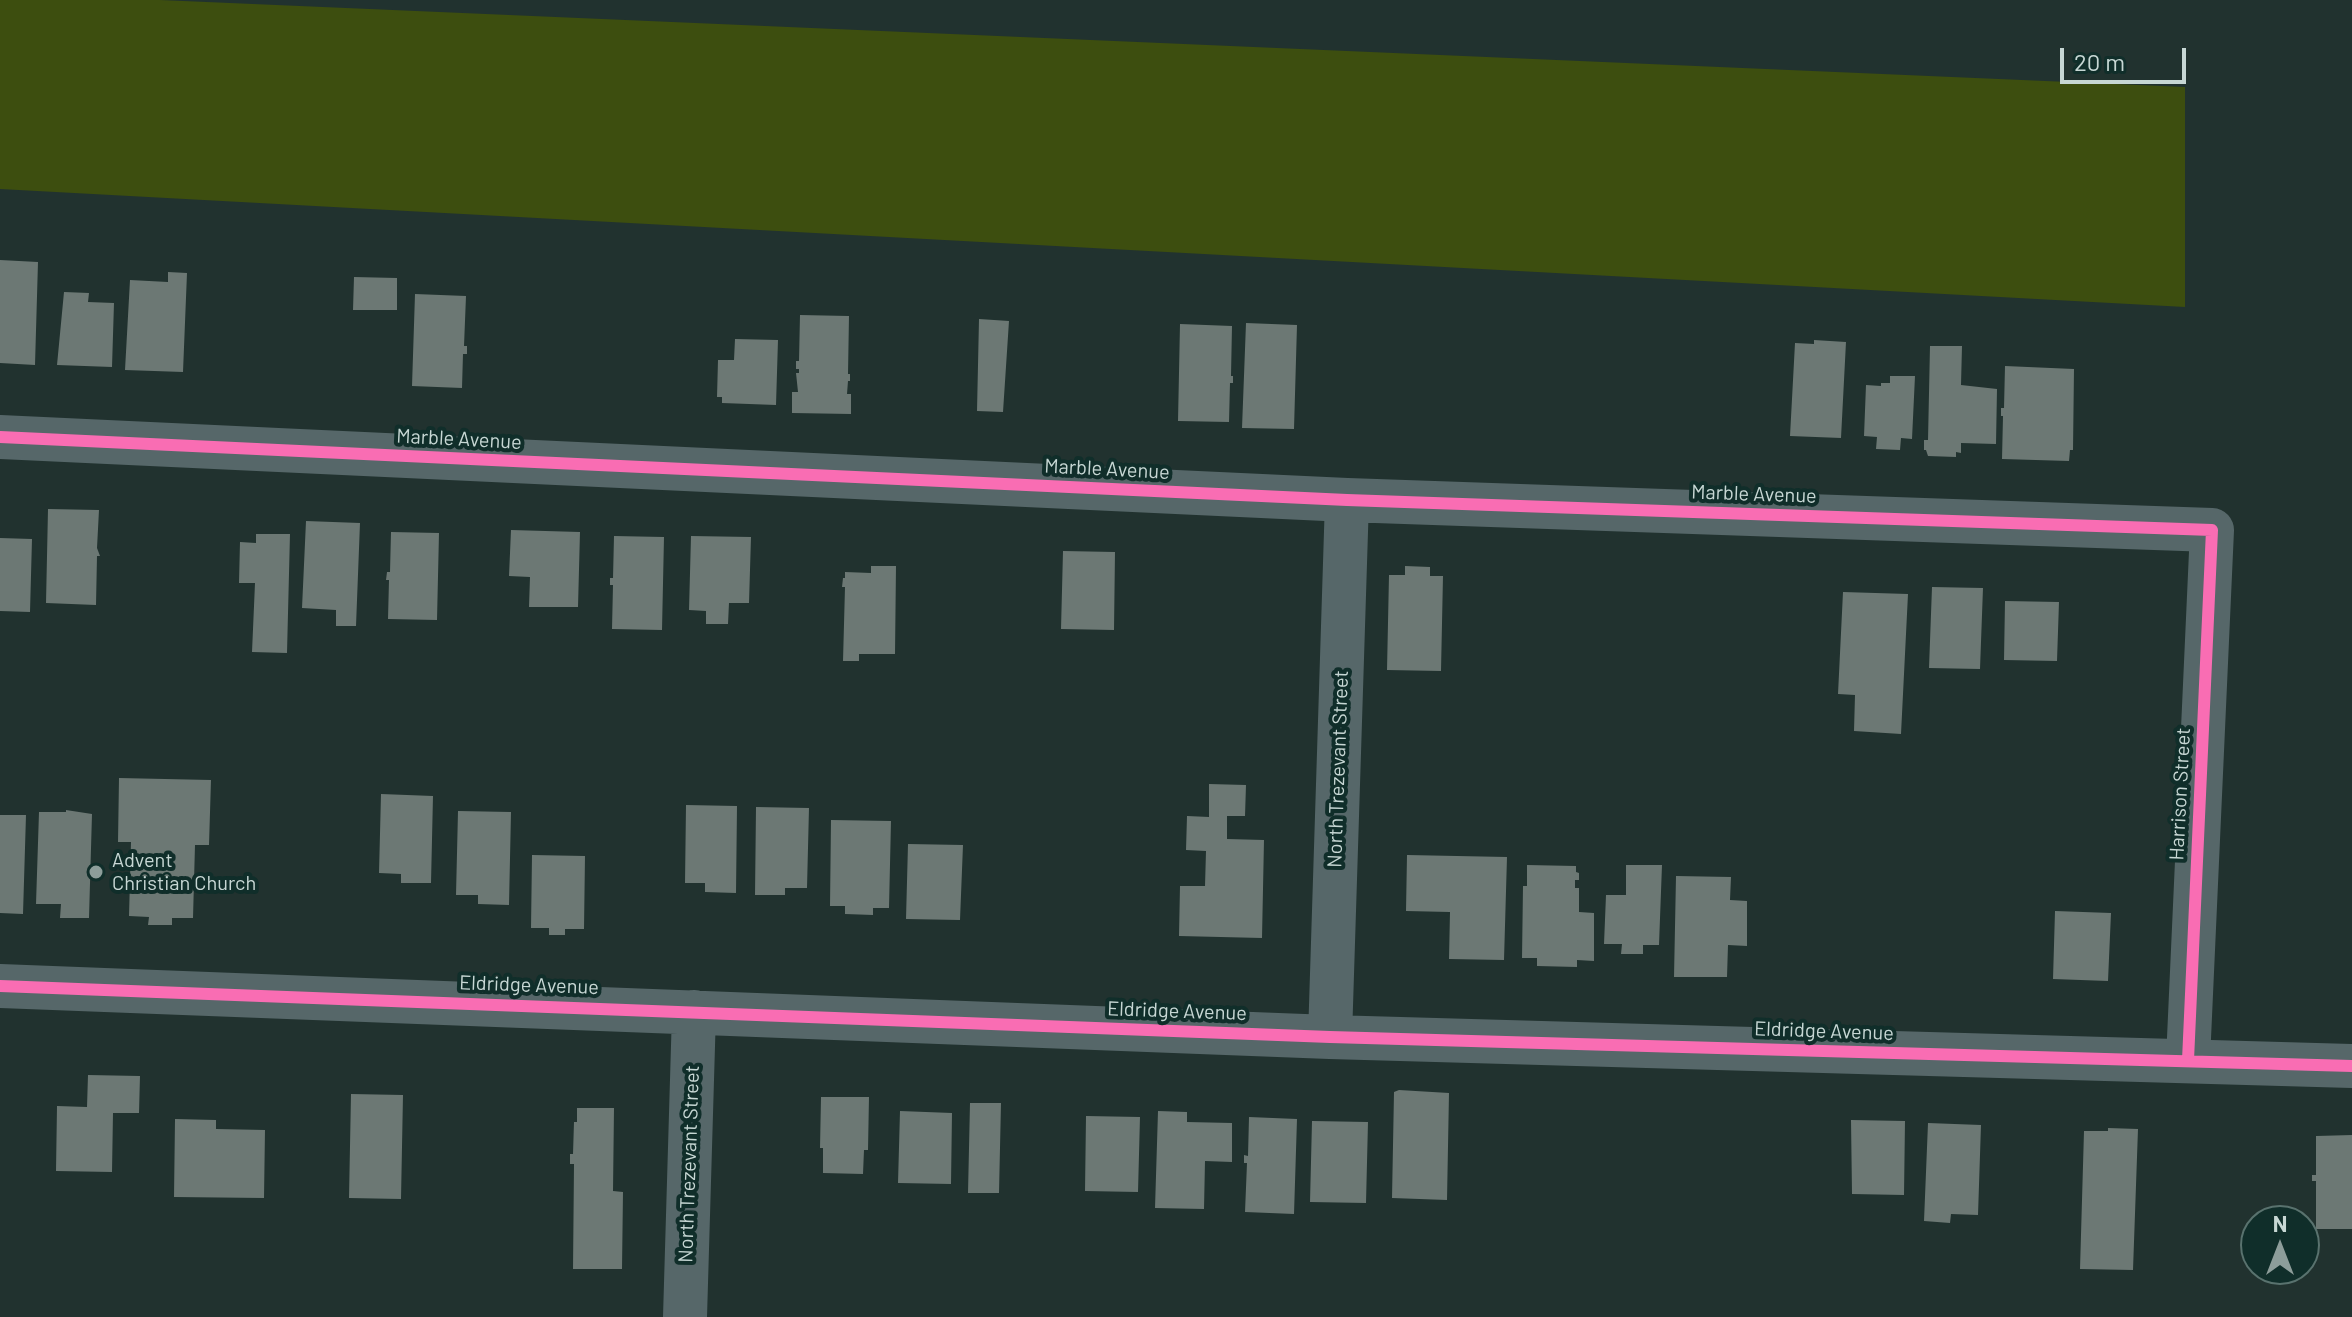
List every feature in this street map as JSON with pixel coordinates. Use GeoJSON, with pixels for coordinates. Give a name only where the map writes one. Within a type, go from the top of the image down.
{"type":"FeatureCollection","features":[{"type":"Feature","properties":{"kind":"street","name":"Marble Avenue"},"geometry":{"type":"LineString","coordinates":[[0,437],[1347,500],[2212,530]]}},
{"type":"Feature","properties":{"kind":"street","name":"North Trezevant Street"},"geometry":{"type":"LineString","coordinates":[[1330,1037],[1347,500]]}},
{"type":"Feature","properties":{"kind":"street","name":"Harrison Street"},"geometry":{"type":"LineString","coordinates":[[2188,1060],[2212,530]]}},
{"type":"Feature","properties":{"kind":"street","name":"Eldridge Avenue"},"geometry":{"type":"LineString","coordinates":[[0,986],[1330,1037],[2352,1066]]}},
{"type":"Feature","properties":{"kind":"street","name":"North Trezevant Street"},"geometry":{"type":"LineString","coordinates":[[685,1317],[694,1012]]}},
{"type":"Feature","properties":{"kind":"green space"},"geometry":{"type":"Polygon","coordinates":[[[0,0],[160,0],[2185,87],[2185,307],[0,189],[0,0]]]}},
{"type":"Feature","properties":{"kind":"building"},"geometry":{"type":"Polygon","coordinates":[[[0,260],[38,262],[35,365],[0,363],[0,260]]]}},
{"type":"Feature","properties":{"kind":"building"},"geometry":{"type":"Polygon","coordinates":[[[168,272],[187,273],[183,372],[125,370],[130,280],[168,282],[168,272]]]}},
{"type":"Feature","properties":{"kind":"building"},"geometry":{"type":"Polygon","coordinates":[[[354,277],[397,278],[397,310],[353,310],[354,277]]]}},
{"type":"Feature","properties":{"kind":"building"},"geometry":{"type":"Polygon","coordinates":[[[64,292],[89,293],[88,302],[114,303],[112,367],[57,365],[64,292]]]}},
{"type":"Feature","properties":{"kind":"building"},"geometry":{"type":"Polygon","coordinates":[[[415,294],[466,296],[464,346],[467,346],[467,354],[463,354],[462,388],[412,386],[415,294]]]}},
{"type":"Feature","properties":{"kind":"building"},"geometry":{"type":"Polygon","coordinates":[[[800,315],[849,316],[850,381],[847,394],[851,394],[851,414],[792,413],[792,392],[798,392],[796,373],[799,369],[796,369],[796,361],[799,361],[800,315]]]}},
{"type":"Feature","properties":{"kind":"building"},"geometry":{"type":"Polygon","coordinates":[[[979,319],[1009,321],[1003,412],[977,411],[979,319]]]}},
{"type":"Feature","properties":{"kind":"building"},"geometry":{"type":"Polygon","coordinates":[[[1246,323],[1297,325],[1294,429],[1242,428],[1246,323]]]}},
{"type":"Feature","properties":{"kind":"building"},"geometry":{"type":"Polygon","coordinates":[[[1180,324],[1232,326],[1233,383],[1230,383],[1229,422],[1178,421],[1180,324]]]}},
{"type":"Feature","properties":{"kind":"building"},"geometry":{"type":"Polygon","coordinates":[[[735,339],[778,340],[776,405],[722,403],[722,397],[717,397],[718,360],[734,360],[735,339]]]}},
{"type":"Feature","properties":{"kind":"building"},"geometry":{"type":"Polygon","coordinates":[[[1814,340],[1846,342],[1841,438],[1790,436],[1795,343],[1814,344],[1814,340]]]}},
{"type":"Feature","properties":{"kind":"building"},"geometry":{"type":"Polygon","coordinates":[[[1930,346],[1962,346],[1961,385],[1997,389],[1996,444],[1961,443],[1961,453],[1956,452],[1956,457],[1928,456],[1924,450],[1924,440],[1928,440],[1930,346]]]}},
{"type":"Feature","properties":{"kind":"building"},"geometry":{"type":"Polygon","coordinates":[[[2005,366],[2074,369],[2073,450],[2070,450],[2069,461],[2002,459],[2001,408],[2004,408],[2005,366]]]}},
{"type":"Feature","properties":{"kind":"building"},"geometry":{"type":"Polygon","coordinates":[[[1890,376],[1915,376],[1912,439],[1901,438],[1900,450],[1876,449],[1877,437],[1864,436],[1866,385],[1890,383],[1890,376]]]}},
{"type":"Feature","properties":{"kind":"building"},"geometry":{"type":"Polygon","coordinates":[[[48,509],[99,510],[97,548],[100,556],[97,556],[96,605],[46,603],[48,509]]]}},
{"type":"Feature","properties":{"kind":"building"},"geometry":{"type":"Polygon","coordinates":[[[306,521],[360,523],[356,626],[336,626],[336,610],[302,608],[306,521]]]}},
{"type":"Feature","properties":{"kind":"building"},"geometry":{"type":"Polygon","coordinates":[[[511,530],[580,532],[578,607],[529,607],[530,577],[509,576],[511,530]]]}},
{"type":"Feature","properties":{"kind":"building"},"geometry":{"type":"Polygon","coordinates":[[[391,532],[439,533],[437,620],[388,619],[389,580],[386,580],[387,572],[390,572],[391,532]]]}},
{"type":"Feature","properties":{"kind":"building"},"geometry":{"type":"Polygon","coordinates":[[[256,534],[290,534],[287,653],[252,652],[255,583],[239,583],[240,542],[256,543],[256,534]]]}},
{"type":"Feature","properties":{"kind":"building"},"geometry":{"type":"Polygon","coordinates":[[[614,536],[664,537],[662,630],[612,629],[613,585],[610,585],[610,578],[613,578],[614,536]]]}},
{"type":"Feature","properties":{"kind":"building"},"geometry":{"type":"Polygon","coordinates":[[[691,536],[751,537],[749,603],[729,603],[728,624],[706,624],[706,611],[689,610],[691,536]]]}},
{"type":"Feature","properties":{"kind":"building"},"geometry":{"type":"Polygon","coordinates":[[[0,538],[32,539],[30,612],[0,611],[0,538]]]}},
{"type":"Feature","properties":{"kind":"building"},"geometry":{"type":"Polygon","coordinates":[[[1063,551],[1115,552],[1114,630],[1061,629],[1063,551]]]}},
{"type":"Feature","properties":{"kind":"building"},"geometry":{"type":"Polygon","coordinates":[[[871,566],[896,566],[895,654],[859,654],[859,661],[843,661],[843,578],[845,572],[871,573],[871,566]]]}},
{"type":"Feature","properties":{"kind":"building"},"geometry":{"type":"Polygon","coordinates":[[[1405,566],[1430,567],[1430,576],[1443,576],[1441,671],[1387,670],[1389,575],[1405,575],[1405,566]]]}},
{"type":"Feature","properties":{"kind":"building"},"geometry":{"type":"Polygon","coordinates":[[[1932,587],[1983,588],[1980,669],[1929,668],[1932,587]]]}},
{"type":"Feature","properties":{"kind":"building"},"geometry":{"type":"Polygon","coordinates":[[[1843,592],[1908,594],[1901,734],[1854,731],[1855,695],[1838,694],[1843,592]]]}},
{"type":"Feature","properties":{"kind":"building"},"geometry":{"type":"Polygon","coordinates":[[[2005,601],[2059,602],[2057,661],[2004,660],[2005,601]]]}},
{"type":"Feature","properties":{"kind":"building"},"geometry":{"type":"Polygon","coordinates":[[[119,778],[211,780],[209,845],[195,845],[193,918],[172,918],[172,925],[148,925],[149,917],[129,916],[131,842],[118,842],[119,778]]]}},
{"type":"Feature","properties":{"kind":"building"},"geometry":{"type":"Polygon","coordinates":[[[1209,784],[1246,785],[1245,816],[1227,816],[1227,839],[1264,840],[1262,938],[1179,936],[1180,886],[1205,886],[1206,851],[1186,850],[1187,816],[1209,817],[1209,784]]]}},
{"type":"Feature","properties":{"kind":"building"},"geometry":{"type":"Polygon","coordinates":[[[381,794],[433,796],[431,883],[401,883],[401,874],[379,873],[381,794]]]}},
{"type":"Feature","properties":{"kind":"building"},"geometry":{"type":"Polygon","coordinates":[[[686,805],[737,806],[736,893],[705,892],[705,883],[685,883],[686,805]]]}},
{"type":"Feature","properties":{"kind":"building"},"geometry":{"type":"Polygon","coordinates":[[[756,807],[809,808],[807,888],[785,888],[785,895],[755,895],[756,807]]]}},
{"type":"Feature","properties":{"kind":"building"},"geometry":{"type":"Polygon","coordinates":[[[66,810],[92,814],[89,918],[60,918],[61,904],[36,904],[39,812],[66,810]]]}},
{"type":"Feature","properties":{"kind":"building"},"geometry":{"type":"Polygon","coordinates":[[[458,811],[511,812],[509,905],[478,904],[478,895],[456,895],[458,811]]]}},
{"type":"Feature","properties":{"kind":"building"},"geometry":{"type":"Polygon","coordinates":[[[0,815],[26,815],[23,914],[0,913],[0,815]]]}},
{"type":"Feature","properties":{"kind":"building"},"geometry":{"type":"Polygon","coordinates":[[[831,820],[891,821],[889,908],[873,908],[873,915],[845,914],[845,906],[830,906],[831,820]]]}},
{"type":"Feature","properties":{"kind":"building"},"geometry":{"type":"Polygon","coordinates":[[[908,844],[963,845],[960,920],[906,919],[908,844]]]}},
{"type":"Feature","properties":{"kind":"building"},"geometry":{"type":"Polygon","coordinates":[[[532,855],[585,856],[584,929],[565,929],[565,935],[549,935],[549,928],[531,928],[532,855]]]}},
{"type":"Feature","properties":{"kind":"building"},"geometry":{"type":"Polygon","coordinates":[[[1407,855],[1507,857],[1504,960],[1449,959],[1450,912],[1406,911],[1407,855]]]}},
{"type":"Feature","properties":{"kind":"building"},"geometry":{"type":"Polygon","coordinates":[[[1527,865],[1576,866],[1579,873],[1575,888],[1579,888],[1579,912],[1594,913],[1594,961],[1577,960],[1577,967],[1537,966],[1537,958],[1522,958],[1523,886],[1527,886],[1527,865]]]}},
{"type":"Feature","properties":{"kind":"building"},"geometry":{"type":"Polygon","coordinates":[[[1626,865],[1662,865],[1659,945],[1643,945],[1643,954],[1621,954],[1622,944],[1604,944],[1606,895],[1626,895],[1626,865]]]}},
{"type":"Feature","properties":{"kind":"building"},"geometry":{"type":"Polygon","coordinates":[[[1676,876],[1731,877],[1730,900],[1747,901],[1747,946],[1728,945],[1727,977],[1674,977],[1676,876]]]}},
{"type":"Feature","properties":{"kind":"building"},"geometry":{"type":"Polygon","coordinates":[[[2055,911],[2111,913],[2108,981],[2053,979],[2055,911]]]}},
{"type":"Feature","properties":{"kind":"building"},"geometry":{"type":"Polygon","coordinates":[[[88,1075],[140,1076],[139,1113],[113,1113],[112,1172],[56,1171],[57,1106],[87,1107],[88,1075]]]}},
{"type":"Feature","properties":{"kind":"building"},"geometry":{"type":"Polygon","coordinates":[[[1394,1092],[1449,1093],[1447,1200],[1392,1198],[1394,1092]]]}},
{"type":"Feature","properties":{"kind":"building"},"geometry":{"type":"Polygon","coordinates":[[[351,1094],[403,1095],[401,1199],[349,1198],[351,1094]]]}},
{"type":"Feature","properties":{"kind":"building"},"geometry":{"type":"Polygon","coordinates":[[[821,1097],[869,1097],[868,1150],[864,1150],[863,1174],[823,1173],[821,1097]]]}},
{"type":"Feature","properties":{"kind":"building"},"geometry":{"type":"Polygon","coordinates":[[[970,1103],[1001,1103],[999,1193],[968,1193],[970,1103]]]}},
{"type":"Feature","properties":{"kind":"building"},"geometry":{"type":"Polygon","coordinates":[[[577,1108],[614,1108],[613,1191],[623,1192],[622,1269],[573,1269],[574,1164],[570,1164],[570,1154],[573,1154],[577,1108]]]}},
{"type":"Feature","properties":{"kind":"building"},"geometry":{"type":"Polygon","coordinates":[[[900,1111],[952,1113],[951,1184],[898,1183],[900,1111]]]}},
{"type":"Feature","properties":{"kind":"building"},"geometry":{"type":"Polygon","coordinates":[[[1158,1111],[1187,1112],[1187,1122],[1232,1123],[1232,1162],[1205,1161],[1204,1209],[1155,1208],[1158,1111]]]}},
{"type":"Feature","properties":{"kind":"building"},"geometry":{"type":"Polygon","coordinates":[[[1086,1116],[1140,1117],[1138,1192],[1085,1191],[1086,1116]]]}},
{"type":"Feature","properties":{"kind":"building"},"geometry":{"type":"Polygon","coordinates":[[[1249,1117],[1297,1119],[1294,1214],[1245,1212],[1247,1163],[1244,1163],[1244,1155],[1248,1156],[1249,1117]]]}},
{"type":"Feature","properties":{"kind":"building"},"geometry":{"type":"Polygon","coordinates":[[[175,1119],[216,1120],[216,1129],[265,1130],[264,1198],[174,1197],[175,1119]]]}},
{"type":"Feature","properties":{"kind":"building"},"geometry":{"type":"Polygon","coordinates":[[[1851,1120],[1905,1121],[1904,1195],[1852,1194],[1851,1120]]]}},
{"type":"Feature","properties":{"kind":"building"},"geometry":{"type":"Polygon","coordinates":[[[1312,1121],[1368,1122],[1366,1203],[1310,1202],[1312,1121]]]}},
{"type":"Feature","properties":{"kind":"building"},"geometry":{"type":"Polygon","coordinates":[[[1928,1123],[1981,1125],[1978,1215],[1951,1214],[1950,1223],[1924,1221],[1928,1123]]]}},
{"type":"Feature","properties":{"kind":"building"},"geometry":{"type":"Polygon","coordinates":[[[2108,1128],[2138,1129],[2133,1270],[2080,1269],[2084,1131],[2108,1131],[2108,1128]]]}},
{"type":"Feature","properties":{"kind":"building"},"geometry":{"type":"Polygon","coordinates":[[[2352,1135],[2352,1229],[2320,1229],[2316,1181],[2312,1181],[2312,1175],[2316,1175],[2316,1136],[2352,1135]]]}},
{"type":"Feature","properties":{"kind":"cycle path"},"geometry":{"type":"LineString","coordinates":[[0,437],[1347,500],[2212,530],[2188,1060]]}},
{"type":"Feature","properties":{"kind":"cycle path"},"geometry":{"type":"LineString","coordinates":[[0,986],[1330,1037],[2352,1066]]}},
{"type":"Feature","properties":{"kind":"place","name":"Advent Christian Church"},"geometry":{"type":"Point","coordinates":[96,872]}}]}
